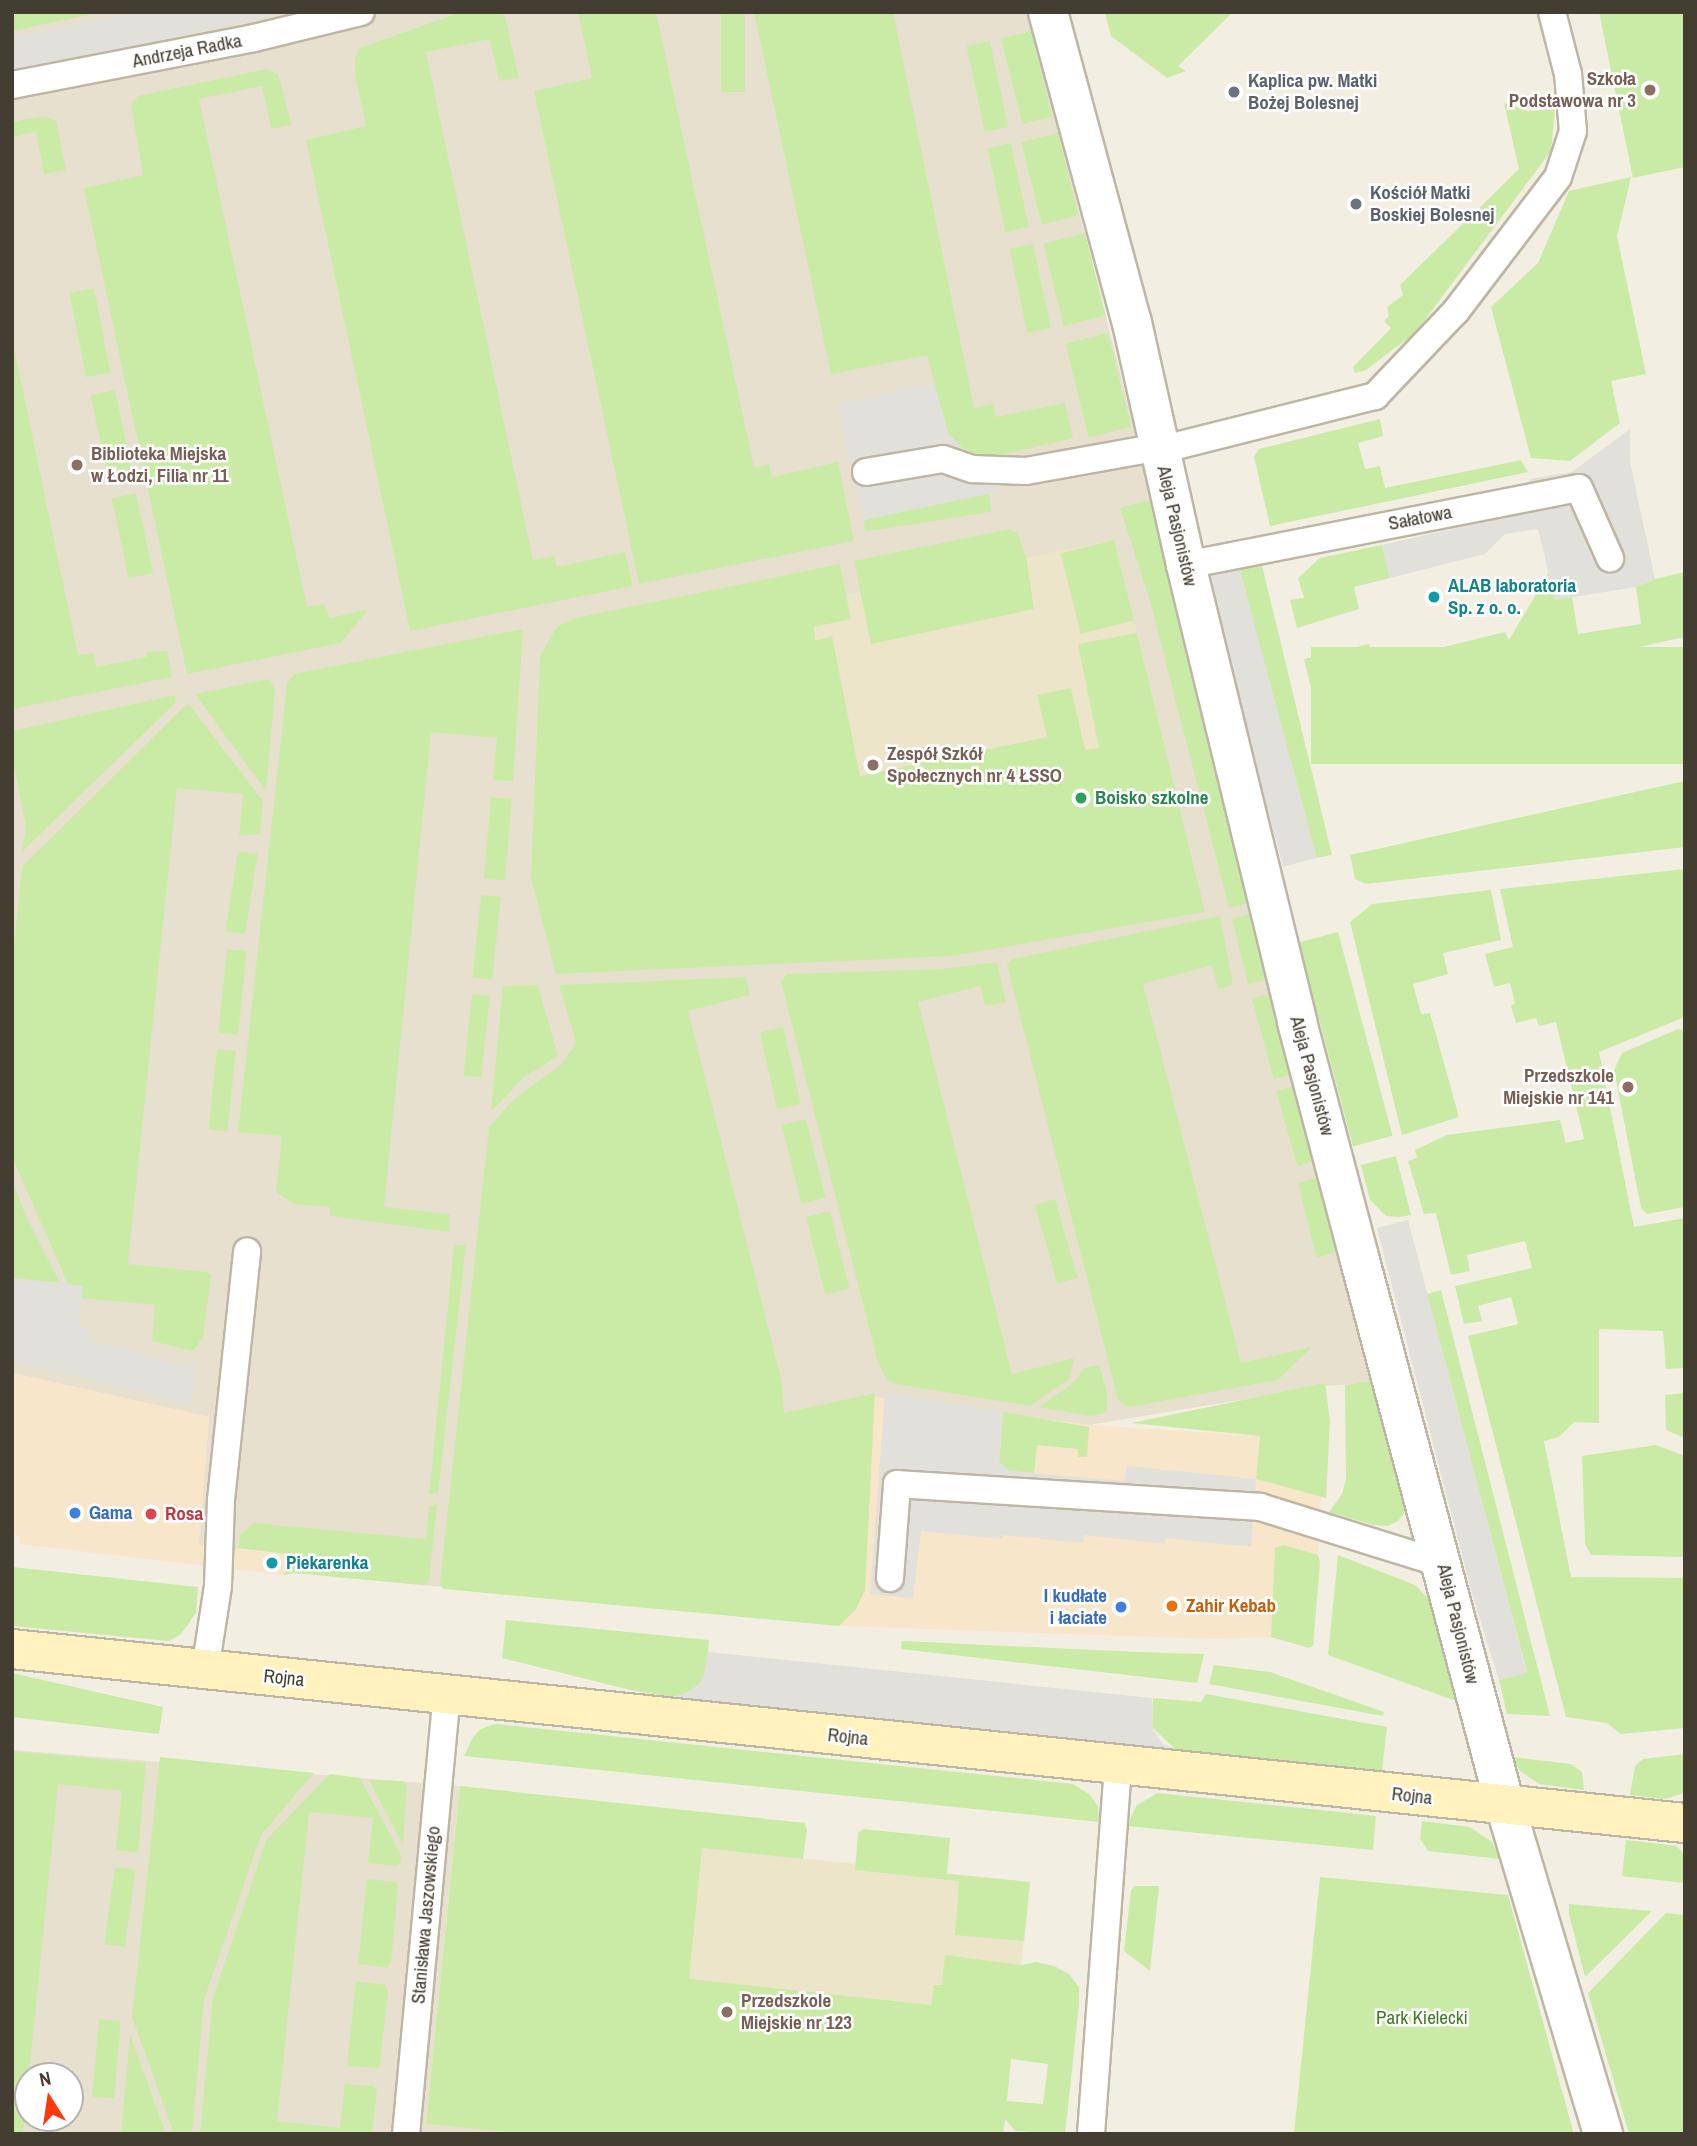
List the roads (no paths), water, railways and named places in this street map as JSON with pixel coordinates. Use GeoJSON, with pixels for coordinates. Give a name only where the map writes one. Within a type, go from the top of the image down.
{"type":"FeatureCollection","features":[{"type":"Feature","properties":{"kind":"street","name":"Aleja Pasjonistów"},"geometry":{"type":"LineString","coordinates":[[1048,12],[1132,323],[1186,565],[1297,1022],[1505,1805],[1603,2134]]}},
{"type":"Feature","properties":{"kind":"street","name":"Rojna"},"geometry":{"type":"LineString","coordinates":[[12,1650],[1685,1823]]}},
{"type":"Feature","properties":{"kind":"lane","name":"Andrzeja Radka"},"geometry":{"type":"LineString","coordinates":[[12,85],[254,38],[361,12]]}},
{"type":"Feature","properties":{"kind":"lane"},"geometry":{"type":"LineString","coordinates":[[866,472],[943,459],[972,470],[1026,471],[1160,448],[1375,396],[1456,312],[1558,177],[1573,131],[1568,74],[1552,12]]}},
{"type":"Feature","properties":{"kind":"lane","name":"Sałatowa"},"geometry":{"type":"LineString","coordinates":[[1186,565],[1289,542],[1579,488],[1610,558]]}},
{"type":"Feature","properties":{"kind":"lane"},"geometry":{"type":"LineString","coordinates":[[205,1670],[218,1586],[221,1500],[247,1251]]}},
{"type":"Feature","properties":{"kind":"lane"},"geometry":{"type":"LineString","coordinates":[[890,1578],[897,1484],[1260,1507],[1443,1564]]}},
{"type":"Feature","properties":{"kind":"lane","name":"Stanisława Jaszowskiego"},"geometry":{"type":"LineString","coordinates":[[406,2134],[447,1695]]}},
{"type":"Feature","properties":{"kind":"lane"},"geometry":{"type":"LineString","coordinates":[[1091,2134],[1118,1766]]}},
{"type":"Feature","properties":{"kind":"place","name":"Szkoła Podstawowa nr 3"},"geometry":{"type":"Point","coordinates":[1650,90]}},
{"type":"Feature","properties":{"kind":"place","name":"Kaplica pw. Matki Bożej Bolesnej"},"geometry":{"type":"Point","coordinates":[1234,92]}},
{"type":"Feature","properties":{"kind":"place","name":"Kościół Matki Boskiej Bolesnej"},"geometry":{"type":"Point","coordinates":[1356,204]}},
{"type":"Feature","properties":{"kind":"place","name":"Biblioteka Miejska w Łodzi, Filia nr 11"},"geometry":{"type":"Point","coordinates":[77,465]}},
{"type":"Feature","properties":{"kind":"place","name":"ALAB laboratoria Sp. z o. o."},"geometry":{"type":"Point","coordinates":[1434,597]}},
{"type":"Feature","properties":{"kind":"place","name":"Zespół Szkół Społecznych nr 4 ŁSSO"},"geometry":{"type":"Point","coordinates":[873,765]}},
{"type":"Feature","properties":{"kind":"place","name":"Boisko szkolne"},"geometry":{"type":"Point","coordinates":[1081,798]}},
{"type":"Feature","properties":{"kind":"place","name":"Przedszkole Miejskie nr 141"},"geometry":{"type":"Point","coordinates":[1628,1087]}},
{"type":"Feature","properties":{"kind":"place","name":"Gama"},"geometry":{"type":"Point","coordinates":[75,1513]}},
{"type":"Feature","properties":{"kind":"place","name":"Rosa"},"geometry":{"type":"Point","coordinates":[151,1514]}},
{"type":"Feature","properties":{"kind":"place","name":"Piekarenka"},"geometry":{"type":"Point","coordinates":[272,1563]}},
{"type":"Feature","properties":{"kind":"place","name":"Zahir Kebab"},"geometry":{"type":"Point","coordinates":[1172,1606]}},
{"type":"Feature","properties":{"kind":"place","name":"I kudłate i łaciate"},"geometry":{"type":"Point","coordinates":[1121,1607]}},
{"type":"Feature","properties":{"kind":"place","name":"Przedszkole Miejskie nr 123"},"geometry":{"type":"Point","coordinates":[727,2012]}},
{"type":"Feature","properties":{"kind":"park label","name":"Park Kielecki"},"geometry":{"type":"Point","coordinates":[1422,2018]}}]}
